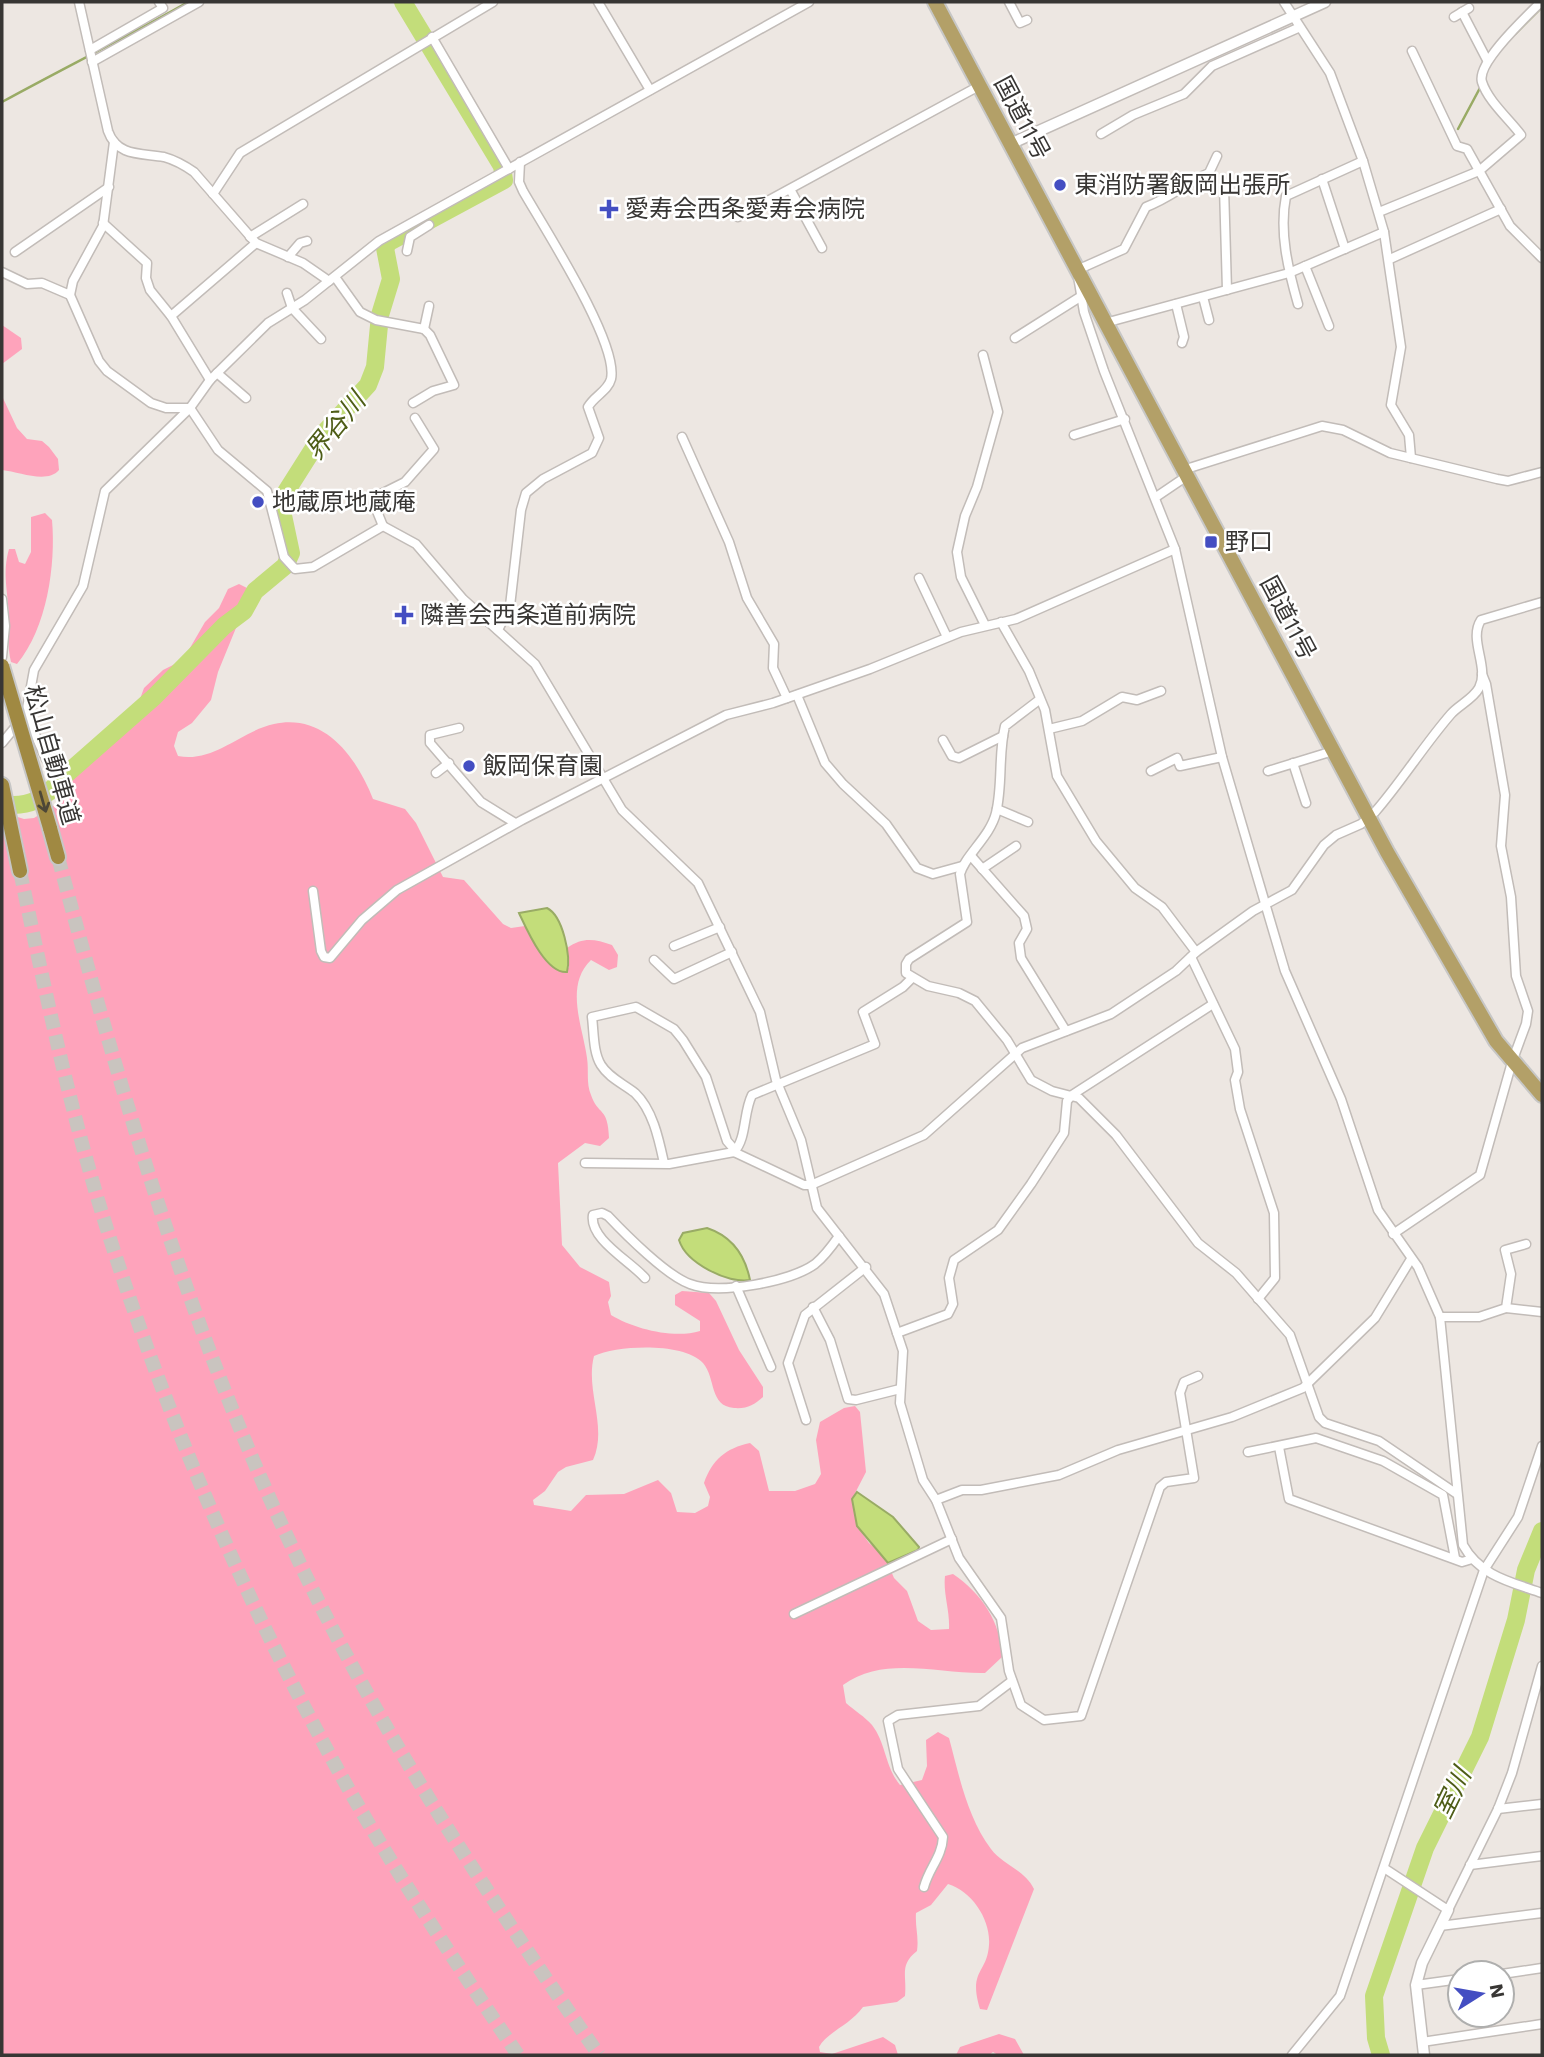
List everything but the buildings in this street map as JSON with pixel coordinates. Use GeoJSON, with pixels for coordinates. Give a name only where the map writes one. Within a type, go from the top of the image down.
{"type":"FeatureCollection","features":[{"type":"Feature","properties":{"kind":"highway","name":"国道11号"},"geometry":{"type":"LineString","coordinates":[[935,2],[1369,818],[1478,1012],[1512,1062],[1542,1095]]}},
{"type":"Feature","properties":{"kind":"highway","name":"松山自動車道"},"geometry":{"type":"LineString","coordinates":[[2,666],[58,857]]}},
{"type":"Feature","properties":{"kind":"highway"},"geometry":{"type":"LineString","coordinates":[[2,785],[20,871]]}},
{"type":"Feature","properties":{"kind":"street"},"geometry":{"type":"LineString","coordinates":[[79,2],[108,131],[114,142],[128,152],[161,157],[184,165],[253,240],[332,279],[348,292],[354,306],[379,321],[424,329],[430,334],[454,385],[433,391],[413,403]]}},
{"type":"Feature","properties":{"kind":"street"},"geometry":{"type":"LineString","coordinates":[[91,56],[163,8],[159,2]]}},
{"type":"Feature","properties":{"kind":"street"},"geometry":{"type":"LineString","coordinates":[[91,56],[199,2]]}},
{"type":"Feature","properties":{"kind":"street"},"geometry":{"type":"LineString","coordinates":[[213,194],[240,153],[492,2]]}},
{"type":"Feature","properties":{"kind":"street"},"geometry":{"type":"LineString","coordinates":[[598,2],[650,90]]}},
{"type":"Feature","properties":{"kind":"street"},"geometry":{"type":"LineString","coordinates":[[407,232],[505,170],[809,2]]}},
{"type":"Feature","properties":{"kind":"street"},"geometry":{"type":"LineString","coordinates":[[1009,2],[1020,23],[1027,20]]}},
{"type":"Feature","properties":{"kind":"street"},"geometry":{"type":"LineString","coordinates":[[1283,2],[1329,73],[1363,161],[1379,212],[1390,259],[1390,286],[1401,347],[1391,405],[1409,435],[1411,458]]}},
{"type":"Feature","properties":{"kind":"street"},"geometry":{"type":"LineString","coordinates":[[1010,144],[1325,2]]}},
{"type":"Feature","properties":{"kind":"street"},"geometry":{"type":"LineString","coordinates":[[1379,212],[1479,171],[1521,135],[1481,79],[1488,60],[1541,2]]}},
{"type":"Feature","properties":{"kind":"street"},"geometry":{"type":"LineString","coordinates":[[1461,13],[1488,60]]}},
{"type":"Feature","properties":{"kind":"street"},"geometry":{"type":"LineString","coordinates":[[1101,134],[1133,114],[1184,94],[1212,66],[1298,28]]}},
{"type":"Feature","properties":{"kind":"street"},"geometry":{"type":"LineString","coordinates":[[429,39],[505,170]]}},
{"type":"Feature","properties":{"kind":"street"},"geometry":{"type":"LineString","coordinates":[[1412,51],[1457,146],[1467,149],[1510,226],[1542,258]]}},
{"type":"Feature","properties":{"kind":"street"},"geometry":{"type":"LineString","coordinates":[[738,217],[791,191],[979,86]]}},
{"type":"Feature","properties":{"kind":"street"},"geometry":{"type":"LineString","coordinates":[[114,142],[103,223],[94,246],[73,281],[70,295],[99,361],[107,371],[151,403],[166,408],[190,408]]}},
{"type":"Feature","properties":{"kind":"street"},"geometry":{"type":"LineString","coordinates":[[1217,156],[1209,173],[1184,184],[1172,197],[1146,207],[1124,249],[1077,270],[1080,297],[1104,372],[1175,549],[1222,757],[1285,971],[1341,1099],[1378,1210],[1435,1300],[1440,1317],[1463,1545],[1472,1559],[1492,1575],[1542,1593]]}},
{"type":"Feature","properties":{"kind":"street"},"geometry":{"type":"LineString","coordinates":[[1298,304],[1289,273],[1283,228],[1286,196],[1363,161]]}},
{"type":"Feature","properties":{"kind":"street"},"geometry":{"type":"LineString","coordinates":[[498,629],[510,606],[525,496],[537,483],[592,453],[599,438],[588,407],[608,387],[611,379],[606,344],[523,191],[519,182],[520,162]]}},
{"type":"Feature","properties":{"kind":"street"},"geometry":{"type":"LineString","coordinates":[[1322,178],[1345,249]]}},
{"type":"Feature","properties":{"kind":"street"},"geometry":{"type":"LineString","coordinates":[[15,252],[109,187]]}},
{"type":"Feature","properties":{"kind":"street"},"geometry":{"type":"LineString","coordinates":[[1224,187],[1227,290]]}},
{"type":"Feature","properties":{"kind":"street"},"geometry":{"type":"LineString","coordinates":[[791,191],[822,248]]}},
{"type":"Feature","properties":{"kind":"street"},"geometry":{"type":"LineString","coordinates":[[171,316],[253,240],[303,204]]}},
{"type":"Feature","properties":{"kind":"street"},"geometry":{"type":"LineString","coordinates":[[1390,259],[1501,209]]}},
{"type":"Feature","properties":{"kind":"street"},"geometry":{"type":"LineString","coordinates":[[103,223],[147,263],[146,278],[150,290],[214,377],[246,398]]}},
{"type":"Feature","properties":{"kind":"street"},"geometry":{"type":"LineString","coordinates":[[2,743],[26,714],[34,670],[83,586],[106,491],[190,408],[214,377],[268,323],[332,279],[379,241],[429,225]]}},
{"type":"Feature","properties":{"kind":"street"},"geometry":{"type":"LineString","coordinates":[[407,232],[407,251]]}},
{"type":"Feature","properties":{"kind":"street"},"geometry":{"type":"LineString","coordinates":[[1105,323],[1289,273],[1384,232]]}},
{"type":"Feature","properties":{"kind":"street"},"geometry":{"type":"LineString","coordinates":[[288,257],[300,243],[307,241]]}},
{"type":"Feature","properties":{"kind":"street"},"geometry":{"type":"LineString","coordinates":[[1305,266],[1329,326]]}},
{"type":"Feature","properties":{"kind":"street"},"geometry":{"type":"LineString","coordinates":[[2,272],[27,284],[42,283],[70,295]]}},
{"type":"Feature","properties":{"kind":"street"},"geometry":{"type":"LineString","coordinates":[[287,293],[292,308],[321,339]]}},
{"type":"Feature","properties":{"kind":"street"},"geometry":{"type":"LineString","coordinates":[[1015,338],[1080,297]]}},
{"type":"Feature","properties":{"kind":"street"},"geometry":{"type":"LineString","coordinates":[[1203,297],[1209,320]]}},
{"type":"Feature","properties":{"kind":"street"},"geometry":{"type":"LineString","coordinates":[[1176,304],[1184,337],[1182,343]]}},
{"type":"Feature","properties":{"kind":"street"},"geometry":{"type":"LineString","coordinates":[[424,329],[429,306]]}},
{"type":"Feature","properties":{"kind":"street"},"geometry":{"type":"LineString","coordinates":[[983,355],[998,412],[977,487],[962,523],[957,552],[961,577],[985,625]]}},
{"type":"Feature","properties":{"kind":"street"},"geometry":{"type":"LineString","coordinates":[[190,408],[218,450],[267,491],[284,556],[295,569],[313,567],[383,526]]}},
{"type":"Feature","properties":{"kind":"street"},"geometry":{"type":"LineString","coordinates":[[415,418],[434,449],[405,482],[375,497],[374,504],[383,526],[415,544],[463,599],[534,664],[622,810],[698,883],[760,1012],[777,1084],[801,1140],[817,1208],[880,1285],[903,1351],[900,1403],[923,1480],[936,1500],[959,1558],[1001,1618],[1012,1681],[1021,1705],[1044,1720],[1081,1716],[1160,1487],[1166,1482],[1194,1478],[1180,1393],[1184,1382],[1198,1376]]}},
{"type":"Feature","properties":{"kind":"street"},"geometry":{"type":"LineString","coordinates":[[1074,435],[1125,419]]}},
{"type":"Feature","properties":{"kind":"street"},"geometry":{"type":"LineString","coordinates":[[1156,497],[1185,473],[1322,426],[1343,430],[1390,453],[1508,481],[1542,472]]}},
{"type":"Feature","properties":{"kind":"street"},"geometry":{"type":"LineString","coordinates":[[682,437],[729,542],[747,598],[774,644],[773,668],[787,698]]}},
{"type":"Feature","properties":{"kind":"street"},"geometry":{"type":"LineString","coordinates":[[313,891],[321,951],[324,957],[330,958],[362,920],[397,890],[515,824],[726,715],[797,695],[947,637],[1016,619],[1175,549]]}},
{"type":"Feature","properties":{"kind":"street"},"geometry":{"type":"LineString","coordinates":[[919,578],[947,637]]}},
{"type":"Feature","properties":{"kind":"street"},"geometry":{"type":"LineString","coordinates":[[2,599],[5,626],[2,657]]}},
{"type":"Feature","properties":{"kind":"street"},"geometry":{"type":"LineString","coordinates":[[1393,1234],[1480,1175],[1528,1011],[1516,976],[1511,897],[1501,846],[1506,794],[1482,674],[1477,634],[1481,620],[1542,601]]}},
{"type":"Feature","properties":{"kind":"street"},"geometry":{"type":"LineString","coordinates":[[1001,622],[1028,671],[1039,700],[1049,729],[1058,776],[1097,841],[1135,888],[1161,907],[1194,954],[1213,1004],[1235,1049],[1238,1072],[1235,1080],[1240,1109],[1275,1221],[1275,1278],[1258,1299]]}},
{"type":"Feature","properties":{"kind":"street"},"geometry":{"type":"LineString","coordinates":[[664,1163],[653,1122],[644,1105],[635,1094],[602,1067],[597,1055],[592,1017],[635,1007],[674,1029],[706,1077],[727,1141],[734,1151],[804,1185],[811,1185],[924,1135],[1022,1048],[1111,1014],[1176,971],[1194,954],[1264,905],[1281,898],[1302,880],[1324,845],[1369,818],[1451,714],[1476,692],[1482,674]]}},
{"type":"Feature","properties":{"kind":"street"},"geometry":{"type":"LineString","coordinates":[[1049,729],[1082,721],[1122,697],[1137,700],[1161,691]]}},
{"type":"Feature","properties":{"kind":"street"},"geometry":{"type":"LineString","coordinates":[[797,695],[825,763],[843,784],[879,816],[917,868],[933,874],[962,866],[981,844],[996,809],[1003,736],[1011,719],[1039,700]]}},
{"type":"Feature","properties":{"kind":"street"},"geometry":{"type":"LineString","coordinates":[[26,714],[46,759]]}},
{"type":"Feature","properties":{"kind":"street"},"geometry":{"type":"LineString","coordinates":[[459,728],[428,737],[481,802],[515,824]]}},
{"type":"Feature","properties":{"kind":"street"},"geometry":{"type":"LineString","coordinates":[[943,740],[952,756],[959,758],[1003,736]]}},
{"type":"Feature","properties":{"kind":"street"},"geometry":{"type":"LineString","coordinates":[[1268,771],[1333,751]]}},
{"type":"Feature","properties":{"kind":"street"},"geometry":{"type":"LineString","coordinates":[[1151,771],[1177,758],[1180,766],[1222,757]]}},
{"type":"Feature","properties":{"kind":"street"},"geometry":{"type":"LineString","coordinates":[[436,773],[449,763]]}},
{"type":"Feature","properties":{"kind":"street"},"geometry":{"type":"LineString","coordinates":[[1293,763],[1306,803]]}},
{"type":"Feature","properties":{"kind":"street"},"geometry":{"type":"LineString","coordinates":[[996,809],[1028,822]]}},
{"type":"Feature","properties":{"kind":"street"},"geometry":{"type":"LineString","coordinates":[[982,869],[1016,846]]}},
{"type":"Feature","properties":{"kind":"street"},"geometry":{"type":"LineString","coordinates":[[971,856],[1024,916],[1027,929],[1019,943],[1021,958],[1066,1031]]}},
{"type":"Feature","properties":{"kind":"street"},"geometry":{"type":"LineString","coordinates":[[962,866],[962,892],[967,922],[909,959],[906,973],[911,979],[975,1001],[1031,1080],[1052,1091],[1072,1095],[1084,1102],[1116,1135],[1198,1243],[1236,1273],[1290,1335],[1320,1417],[1325,1423],[1379,1441],[1457,1494]]}},
{"type":"Feature","properties":{"kind":"street"},"geometry":{"type":"LineString","coordinates":[[674,946],[720,926]]}},
{"type":"Feature","properties":{"kind":"street"},"geometry":{"type":"LineString","coordinates":[[654,960],[674,979],[732,952]]}},
{"type":"Feature","properties":{"kind":"street"},"geometry":{"type":"LineString","coordinates":[[585,1163],[664,1163],[734,1151],[742,1142],[747,1105],[752,1095],[875,1044],[863,1012],[903,988],[911,979]]}},
{"type":"Feature","properties":{"kind":"street"},"geometry":{"type":"LineString","coordinates":[[897,1333],[948,1314],[953,1304],[949,1278],[954,1260],[998,1230],[1031,1184],[1064,1133],[1067,1101],[1072,1095],[1213,1004]]}},
{"type":"Feature","properties":{"kind":"street"},"geometry":{"type":"LineString","coordinates":[[645,1278],[600,1236],[594,1228],[593,1215],[603,1213],[608,1216],[647,1253],[691,1285],[736,1286],[799,1273],[823,1257],[839,1236]]}},
{"type":"Feature","properties":{"kind":"street"},"geometry":{"type":"LineString","coordinates":[[1506,1308],[1511,1274],[1505,1250],[1526,1244]]}},
{"type":"Feature","properties":{"kind":"street"},"geometry":{"type":"LineString","coordinates":[[936,1500],[962,1490],[981,1490],[1059,1475],[1118,1450],[1259,1407],[1308,1383],[1374,1318],[1411,1259]]}},
{"type":"Feature","properties":{"kind":"street"},"geometry":{"type":"LineString","coordinates":[[806,1420],[788,1363],[805,1315],[866,1267]]}},
{"type":"Feature","properties":{"kind":"street"},"geometry":{"type":"LineString","coordinates":[[736,1286],[771,1367]]}},
{"type":"Feature","properties":{"kind":"street"},"geometry":{"type":"LineString","coordinates":[[813,1307],[833,1348],[848,1399],[900,1389]]}},
{"type":"Feature","properties":{"kind":"street"},"geometry":{"type":"LineString","coordinates":[[1440,1317],[1479,1317],[1506,1308],[1542,1312]]}},
{"type":"Feature","properties":{"kind":"street"},"geometry":{"type":"LineString","coordinates":[[1248,1452],[1316,1438],[1383,1461],[1443,1494],[1455,1558]]}},
{"type":"Feature","properties":{"kind":"street"},"geometry":{"type":"LineString","coordinates":[[1292,2055],[1340,1996],[1484,1570],[1518,1517],[1542,1446]]}},
{"type":"Feature","properties":{"kind":"street"},"geometry":{"type":"LineString","coordinates":[[1279,1447],[1289,1499],[1462,1562],[1472,1559]]}},
{"type":"Feature","properties":{"kind":"street"},"geometry":{"type":"LineString","coordinates":[[794,1614],[951,1539]]}},
{"type":"Feature","properties":{"kind":"street"},"geometry":{"type":"LineString","coordinates":[[1424,2055],[1416,1985],[1422,1964],[1440,1926],[1443,1907],[1470,1865],[1498,1809],[1512,1773],[1542,1666]]}},
{"type":"Feature","properties":{"kind":"street"},"geometry":{"type":"LineString","coordinates":[[923,1887],[928,1870],[938,1859],[943,1837],[898,1769],[887,1729],[888,1721],[898,1715],[979,1706],[1012,1681]]}},
{"type":"Feature","properties":{"kind":"street"},"geometry":{"type":"LineString","coordinates":[[1498,1809],[1542,1804]]}},
{"type":"Feature","properties":{"kind":"street"},"geometry":{"type":"LineString","coordinates":[[1470,1865],[1542,1856]]}},
{"type":"Feature","properties":{"kind":"street"},"geometry":{"type":"LineString","coordinates":[[1384,1868],[1443,1907]]}},
{"type":"Feature","properties":{"kind":"street"},"geometry":{"type":"LineString","coordinates":[[1440,1926],[1542,1913]]}},
{"type":"Feature","properties":{"kind":"street"},"geometry":{"type":"LineString","coordinates":[[1516,1972],[1542,1968]]}},
{"type":"Feature","properties":{"kind":"street"},"geometry":{"type":"LineString","coordinates":[[1416,1985],[1446,1981]]}},
{"type":"Feature","properties":{"kind":"street"},"geometry":{"type":"LineString","coordinates":[[1422,2042],[1542,2024]]}},
{"type":"Feature","properties":{"kind":"shaded area"},"geometry":{"type":"Polygon","coordinates":[[[2,325],[21,338],[22,349],[2,364],[2,325]]]}},
{"type":"Feature","properties":{"kind":"shaded area"},"geometry":{"type":"Polygon","coordinates":[[[2,396],[17,428],[27,439],[42,441],[58,459],[59,470],[54,474],[40,477],[2,470],[2,396]]]}},
{"type":"Feature","properties":{"kind":"shaded area"},"geometry":{"type":"Polygon","coordinates":[[[45,513],[52,520],[51,576],[36,633],[17,664],[11,662],[9,650],[7,558],[9,549],[15,549],[19,562],[25,564],[31,552],[31,517],[45,513]]]}},
{"type":"Feature","properties":{"kind":"shaded area"},"geometry":{"type":"Polygon","coordinates":[[[239,584],[247,588],[249,596],[218,672],[211,700],[192,723],[178,732],[174,746],[178,756],[204,755],[274,724],[292,722],[309,725],[324,732],[348,754],[373,799],[405,809],[416,823],[443,877],[464,880],[503,924],[511,928],[525,926],[539,951],[569,968],[567,948],[573,944],[589,940],[612,945],[618,955],[617,967],[609,970],[591,960],[578,982],[577,994],[589,1090],[605,1116],[609,1138],[600,1146],[585,1143],[558,1163],[562,1245],[580,1267],[609,1282],[611,1296],[608,1302],[611,1315],[631,1325],[666,1333],[700,1331],[700,1321],[675,1305],[675,1295],[682,1291],[709,1293],[716,1301],[739,1350],[763,1387],[763,1397],[747,1407],[734,1408],[720,1402],[707,1369],[694,1356],[666,1349],[634,1348],[594,1356],[592,1382],[598,1435],[593,1460],[566,1467],[558,1472],[545,1491],[533,1500],[534,1505],[571,1511],[586,1495],[624,1494],[658,1480],[671,1493],[677,1512],[695,1513],[708,1506],[710,1497],[704,1483],[711,1468],[727,1452],[750,1443],[759,1451],[769,1491],[795,1491],[815,1484],[821,1474],[816,1440],[820,1422],[844,1408],[855,1406],[860,1412],[866,1472],[852,1499],[857,1526],[869,1543],[884,1555],[894,1578],[907,1591],[918,1621],[931,1630],[949,1629],[945,1576],[953,1574],[973,1590],[994,1621],[1002,1657],[985,1673],[894,1668],[859,1676],[843,1685],[846,1703],[863,1716],[877,1732],[891,1771],[900,1785],[922,1780],[927,1766],[926,1740],[938,1732],[949,1738],[965,1795],[983,1837],[996,1855],[1025,1877],[1034,1889],[987,2010],[980,2009],[976,1987],[988,1954],[987,1926],[972,1900],[948,1884],[931,1905],[916,1913],[917,1951],[906,1966],[905,1996],[897,2002],[863,2007],[819,2047],[820,2052],[832,2054],[883,2037],[895,2045],[898,2055],[2,2055],[2,812],[24,819],[34,818],[58,803],[68,780],[131,724],[144,688],[163,670],[183,660],[205,622],[219,608],[228,589],[239,584]]]}},
{"type":"Feature","properties":{"kind":"shaded area"},"geometry":{"type":"Polygon","coordinates":[[[547,908],[553,912],[564,937],[568,956],[567,972],[559,971],[545,959],[519,913],[547,908]]]}},
{"type":"Feature","properties":{"kind":"shaded area"},"geometry":{"type":"Polygon","coordinates":[[[707,1228],[723,1236],[736,1248],[745,1262],[750,1280],[731,1279],[720,1275],[690,1257],[679,1240],[683,1233],[707,1228]]]}},
{"type":"Feature","properties":{"kind":"shaded area"},"geometry":{"type":"Polygon","coordinates":[[[857,1492],[893,1517],[919,1547],[918,1550],[888,1563],[857,1526],[852,1499],[857,1492]]]}},
{"type":"Feature","properties":{"kind":"shaded area"},"geometry":{"type":"Polygon","coordinates":[[[999,2034],[1015,2039],[1024,2055],[998,2055],[993,2052],[989,2055],[956,2055],[960,2047],[999,2034]]]}},
{"type":"Feature","properties":{"kind":"waterway"},"geometry":{"type":"LineString","coordinates":[[2,102],[188,2]]}},
{"type":"Feature","properties":{"kind":"waterway","name":"界谷川"},"geometry":{"type":"LineString","coordinates":[[2,804],[20,805],[43,797],[154,697],[224,626],[244,611],[255,591],[285,566],[291,553],[281,506],[284,495],[322,435],[368,385],[375,367],[380,315],[391,279],[385,248],[389,242],[504,180],[502,166],[403,2]]}},
{"type":"Feature","properties":{"kind":"waterway"},"geometry":{"type":"LineString","coordinates":[[1515,34],[1542,7]]}},
{"type":"Feature","properties":{"kind":"waterway"},"geometry":{"type":"LineString","coordinates":[[1458,129],[1481,86]]}},
{"type":"Feature","properties":{"kind":"waterway","name":"室川"},"geometry":{"type":"LineString","coordinates":[[1381,2055],[1376,2038],[1374,1996],[1425,1848],[1480,1737],[1516,1620],[1526,1570],[1542,1531]]}},
{"type":"Feature","properties":{"kind":"tunnel"},"geometry":{"type":"LineString","coordinates":[[58,857],[132,1121],[160,1208],[189,1295],[255,1465],[326,1615],[397,1745],[515,1933],[599,2055]]}},
{"type":"Feature","properties":{"kind":"tunnel"},"geometry":{"type":"LineString","coordinates":[[20,871],[65,1077],[98,1200],[144,1340],[198,1479],[258,1614],[347,1786],[417,1903],[518,2055]]}},
{"type":"Feature","properties":{"kind":"place","name":"東消防署飯岡出張所"},"geometry":{"type":"Point","coordinates":[1060,185]}},
{"type":"Feature","properties":{"kind":"place","name":"愛寿会西条愛寿会病院"},"geometry":{"type":"Point","coordinates":[609,209]}},
{"type":"Feature","properties":{"kind":"place","name":"地蔵原地蔵庵"},"geometry":{"type":"Point","coordinates":[258,502]}},
{"type":"Feature","properties":{"kind":"place","name":"野口"},"geometry":{"type":"Point","coordinates":[1211,542]}},
{"type":"Feature","properties":{"kind":"place","name":"隣善会西条道前病院"},"geometry":{"type":"Point","coordinates":[404,615]}},
{"type":"Feature","properties":{"kind":"place","name":"飯岡保育園"},"geometry":{"type":"Point","coordinates":[469,766]}}]}
